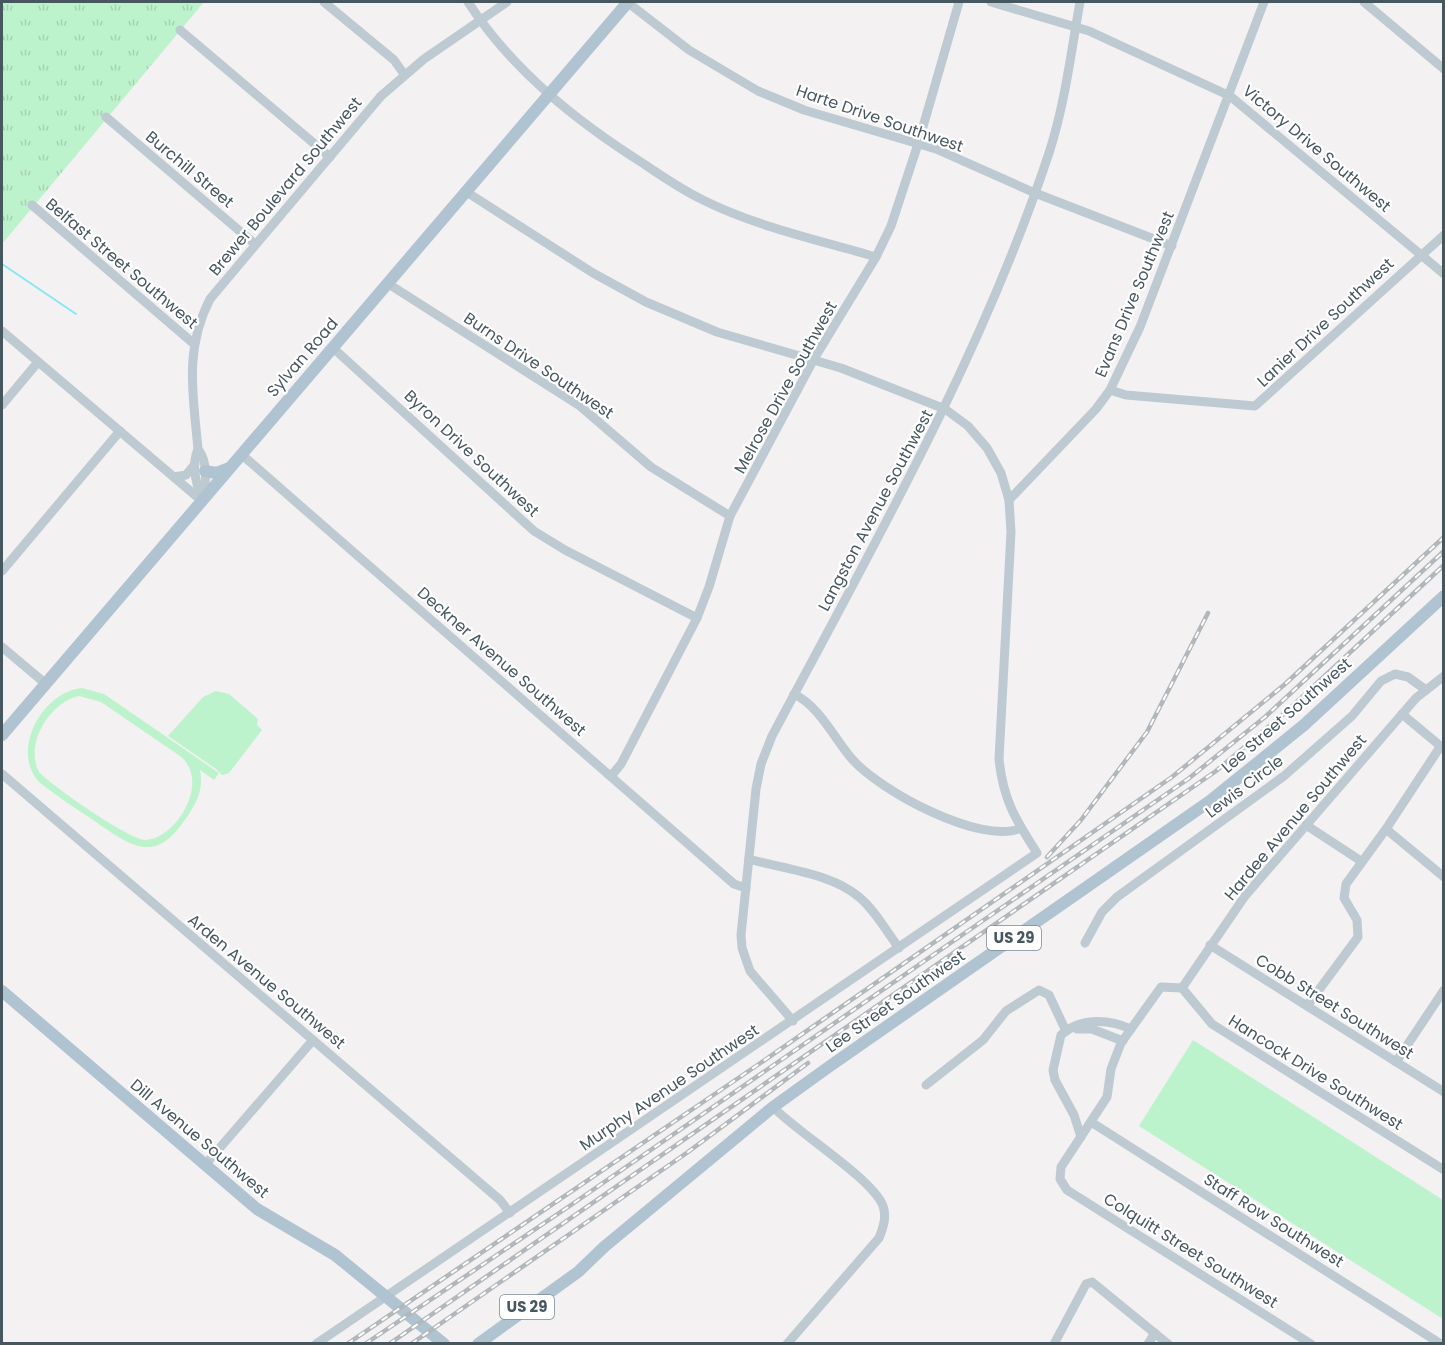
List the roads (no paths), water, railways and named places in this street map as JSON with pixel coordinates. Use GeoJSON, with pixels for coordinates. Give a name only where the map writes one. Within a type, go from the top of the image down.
{"type":"FeatureCollection","features":[{"type":"Feature","properties":{"kind":"main road","name":"Sylvan Road"},"geometry":{"type":"LineString","coordinates":[[2,735],[628,2]]}},
{"type":"Feature","properties":{"kind":"main road"},"geometry":{"type":"LineString","coordinates":[[200,467],[216,473],[230,468]]}},
{"type":"Feature","properties":{"kind":"main road","name":"Lee Street Southwest"},"geometry":{"type":"LineString","coordinates":[[478,1344],[578,1272],[604,1247],[773,1107],[1210,801],[1304,725],[1443,596]]}},
{"type":"Feature","properties":{"kind":"main road","name":"Dill Avenue Southwest"},"geometry":{"type":"LineString","coordinates":[[2,991],[257,1209],[335,1254],[444,1344]]}},
{"type":"Feature","properties":{"kind":"main road"},"geometry":{"type":"LineString","coordinates":[[492,1344],[506,1322]]}},
{"type":"Feature","properties":{"kind":"main road"},"geometry":{"type":"LineString","coordinates":[[426,1330],[431,1344]]}},
{"type":"Feature","properties":{"kind":"street"},"geometry":{"type":"LineString","coordinates":[[324,2],[394,60],[405,74]]}},
{"type":"Feature","properties":{"kind":"street"},"geometry":{"type":"LineString","coordinates":[[468,2],[512,60],[608,141],[703,200],[743,217],[876,257]]}},
{"type":"Feature","properties":{"kind":"street","name":"Brewer Boulevard Southwest"},"geometry":{"type":"LineString","coordinates":[[202,501],[206,484],[200,467],[203,455],[198,449],[191,372],[193,343],[200,318],[210,299],[381,96],[405,74],[507,2]]}},
{"type":"Feature","properties":{"kind":"street","name":"Harte Drive Southwest"},"geometry":{"type":"LineString","coordinates":[[628,2],[689,50],[758,91],[804,110],[918,144],[1035,193],[1172,246]]}},
{"type":"Feature","properties":{"kind":"street","name":"Melrose Drive Southwest"},"geometry":{"type":"LineString","coordinates":[[611,776],[621,764],[697,618],[710,587],[730,516],[814,359],[876,257],[891,226],[918,144],[959,2]]}},
{"type":"Feature","properties":{"kind":"street","name":"Victory Drive Southwest"},"geometry":{"type":"LineString","coordinates":[[991,2],[1076,26],[1230,96],[1443,274]]}},
{"type":"Feature","properties":{"kind":"street","name":"Langston Avenue Southwest"},"geometry":{"type":"LineString","coordinates":[[793,1021],[758,982],[746,961],[741,935],[761,764],[772,736],[945,408],[994,297],[1035,193],[1060,116],[1080,2]]}},
{"type":"Feature","properties":{"kind":"street","name":"Evans Drive Southwest"},"geometry":{"type":"LineString","coordinates":[[1009,500],[1096,409],[1110,390],[1140,327],[1264,2]]}},
{"type":"Feature","properties":{"kind":"street"},"geometry":{"type":"LineString","coordinates":[[1364,2],[1443,69]]}},
{"type":"Feature","properties":{"kind":"street"},"geometry":{"type":"LineString","coordinates":[[180,30],[330,157]]}},
{"type":"Feature","properties":{"kind":"street","name":"Burchill Street"},"geometry":{"type":"LineString","coordinates":[[106,117],[255,244]]}},
{"type":"Feature","properties":{"kind":"street"},"geometry":{"type":"LineString","coordinates":[[465,191],[593,273],[646,302],[717,332],[814,359],[945,408],[968,426],[987,448],[1001,473],[1009,500],[1011,532],[999,759],[1004,796],[1021,828],[1006,832],[970,826],[936,814],[905,799],[854,761],[807,701],[794,694]]}},
{"type":"Feature","properties":{"kind":"street","name":"Belfast Street Southwest"},"geometry":{"type":"LineString","coordinates":[[32,206],[193,343]]}},
{"type":"Feature","properties":{"kind":"street","name":"Lanier Drive Southwest"},"geometry":{"type":"LineString","coordinates":[[1110,390],[1126,395],[1255,406],[1443,235]]}},
{"type":"Feature","properties":{"kind":"street","name":"Burns Drive Southwest"},"geometry":{"type":"LineString","coordinates":[[387,283],[580,406],[651,467],[730,516]]}},
{"type":"Feature","properties":{"kind":"street"},"geometry":{"type":"LineString","coordinates":[[2,331],[202,501]]}},
{"type":"Feature","properties":{"kind":"street","name":"Byron Drive Southwest"},"geometry":{"type":"LineString","coordinates":[[332,347],[534,531],[565,550],[697,618]]}},
{"type":"Feature","properties":{"kind":"street"},"geometry":{"type":"LineString","coordinates":[[2,405],[38,362]]}},
{"type":"Feature","properties":{"kind":"street"},"geometry":{"type":"LineString","coordinates":[[2,571],[120,431]]}},
{"type":"Feature","properties":{"kind":"street","name":"Deckner Avenue Southwest"},"geometry":{"type":"LineString","coordinates":[[241,454],[735,884],[746,888]]}},
{"type":"Feature","properties":{"kind":"street"},"geometry":{"type":"LineString","coordinates":[[174,477],[186,475],[200,467]]}},
{"type":"Feature","properties":{"kind":"street"},"geometry":{"type":"LineString","coordinates":[[2,646],[46,684]]}},
{"type":"Feature","properties":{"kind":"street","name":"Lewis Circle"},"geometry":{"type":"LineString","coordinates":[[1085,942],[1101,912],[1117,897],[1284,776],[1352,716],[1381,681],[1395,674],[1408,677],[1426,690]]}},
{"type":"Feature","properties":{"kind":"street","name":"Hardee Avenue Southwest"},"geometry":{"type":"LineString","coordinates":[[1182,988],[1245,896],[1402,714],[1443,676]]}},
{"type":"Feature","properties":{"kind":"street"},"geometry":{"type":"LineString","coordinates":[[1307,1006],[1358,937],[1357,920],[1344,898],[1344,891],[1361,861],[1442,748],[1402,714]]}},
{"type":"Feature","properties":{"kind":"street","name":"Arden Avenue Southwest"},"geometry":{"type":"LineString","coordinates":[[2,774],[500,1200],[510,1213]]}},
{"type":"Feature","properties":{"kind":"street"},"geometry":{"type":"LineString","coordinates":[[1306,825],[1361,861]]}},
{"type":"Feature","properties":{"kind":"street","name":"Murphy Avenue Southwest"},"geometry":{"type":"LineString","coordinates":[[316,1344],[1037,853],[1021,828]]}},
{"type":"Feature","properties":{"kind":"street"},"geometry":{"type":"LineString","coordinates":[[1386,829],[1443,877]]}},
{"type":"Feature","properties":{"kind":"street"},"geometry":{"type":"LineString","coordinates":[[749,859],[830,881],[849,890],[869,907],[899,948]]}},
{"type":"Feature","properties":{"kind":"street","name":"Cobb Street Southwest"},"geometry":{"type":"LineString","coordinates":[[1210,945],[1443,1092]]}},
{"type":"Feature","properties":{"kind":"street"},"geometry":{"type":"LineString","coordinates":[[1081,1137],[1107,1097],[1114,1058],[1131,1029],[1161,987],[1182,988]]}},
{"type":"Feature","properties":{"kind":"street","name":"Hancock Drive Southwest"},"geometry":{"type":"LineString","coordinates":[[1182,988],[1212,1024],[1443,1170]]}},
{"type":"Feature","properties":{"kind":"street"},"geometry":{"type":"LineString","coordinates":[[926,1084],[983,1040],[1006,1011],[1039,990],[1049,996],[1066,1030]]}},
{"type":"Feature","properties":{"kind":"street"},"geometry":{"type":"LineString","coordinates":[[1396,1062],[1443,990]]}},
{"type":"Feature","properties":{"kind":"street"},"geometry":{"type":"LineString","coordinates":[[1081,1137],[1074,1115],[1054,1080],[1053,1070],[1062,1035],[1066,1030],[1102,1020],[1118,1023],[1131,1029]]}},
{"type":"Feature","properties":{"kind":"street"},"geometry":{"type":"LineString","coordinates":[[1066,1030],[1092,1029],[1123,1041]]}},
{"type":"Feature","properties":{"kind":"street"},"geometry":{"type":"LineString","coordinates":[[204,1165],[313,1040]]}},
{"type":"Feature","properties":{"kind":"street"},"geometry":{"type":"LineString","coordinates":[[773,1107],[788,1123],[872,1188],[884,1209],[885,1217],[879,1238],[787,1344]]}},
{"type":"Feature","properties":{"kind":"street","name":"Staff Row Southwest"},"geometry":{"type":"LineString","coordinates":[[1091,1122],[1441,1344]]}},
{"type":"Feature","properties":{"kind":"street","name":"Colquitt Street Southwest"},"geometry":{"type":"LineString","coordinates":[[1081,1137],[1061,1167],[1060,1177],[1067,1190],[1311,1344]]}},
{"type":"Feature","properties":{"kind":"street"},"geometry":{"type":"LineString","coordinates":[[1054,1344],[1086,1284],[1096,1284],[1168,1344]]}},
{"type":"Feature","properties":{"kind":"street"},"geometry":{"type":"LineString","coordinates":[[1148,1344],[1155,1333]]}},
{"type":"Feature","properties":{"kind":"waterway"},"geometry":{"type":"LineString","coordinates":[[2,264],[76,314]]}},
{"type":"Feature","properties":{"kind":"railway"},"geometry":{"type":"LineString","coordinates":[[347,1344],[759,1064],[1172,777],[1284,685],[1444,537]]}},
{"type":"Feature","properties":{"kind":"railway"},"geometry":{"type":"LineString","coordinates":[[365,1344],[571,1205],[1188,779],[1265,717],[1444,551]]}},
{"type":"Feature","properties":{"kind":"railway"},"geometry":{"type":"LineString","coordinates":[[389,1344],[1216,771],[1286,712],[1444,565]]}},
{"type":"Feature","properties":{"kind":"railway"},"geometry":{"type":"LineString","coordinates":[[1047,857],[1081,820],[1147,732],[1208,613]]}},
{"type":"Feature","properties":{"kind":"railway"},"geometry":{"type":"LineString","coordinates":[[411,1344],[688,1152],[808,1063]]}}]}
